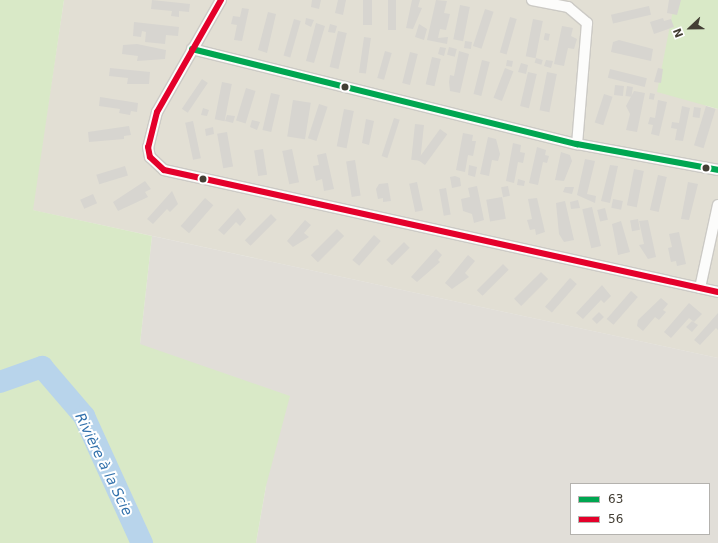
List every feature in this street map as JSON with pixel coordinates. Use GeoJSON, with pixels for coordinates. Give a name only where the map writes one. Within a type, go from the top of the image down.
{"type":"FeatureCollection","features":[{"type":"Feature","properties":{"kind":"street"},"geometry":{"type":"LineString","coordinates":[[221,0],[169,86],[151,133],[150,157],[164,170],[718,292]]}},
{"type":"Feature","properties":{"kind":"street"},"geometry":{"type":"LineString","coordinates":[[532,0],[568,7],[586,23],[577,144]]}},
{"type":"Feature","properties":{"kind":"street"},"geometry":{"type":"LineString","coordinates":[[192,49],[577,144],[718,170]]}},
{"type":"Feature","properties":{"kind":"street"},"geometry":{"type":"LineString","coordinates":[[700,288],[718,205]]}},
{"type":"Feature","properties":{"kind":"shaded area"},"geometry":{"type":"Polygon","coordinates":[[[64,0],[675,0],[706,106],[718,109],[718,358],[32,210],[64,0]]]}},
{"type":"Feature","properties":{"kind":"shaded area"},"geometry":{"type":"Polygon","coordinates":[[[152,236],[718,358],[718,543],[256,543],[266,486],[140,344],[152,236]]]}},
{"type":"Feature","properties":{"kind":"green space"},"geometry":{"type":"Polygon","coordinates":[[[0,0],[64,0],[33,210],[152,236],[140,344],[290,396],[266,486],[256,543],[0,543],[0,0]]]}},
{"type":"Feature","properties":{"kind":"green space"},"geometry":{"type":"Polygon","coordinates":[[[675,0],[718,0],[718,109],[657,92],[675,0]]]}},
{"type":"Feature","properties":{"kind":"building"},"geometry":{"type":"Polygon","coordinates":[[[152,0],[190,4],[189,12],[179,11],[179,17],[171,16],[172,11],[151,9],[152,0]]]}},
{"type":"Feature","properties":{"kind":"building"},"geometry":{"type":"Polygon","coordinates":[[[312,0],[321,0],[319,9],[311,7],[312,0]]]}},
{"type":"Feature","properties":{"kind":"building"},"geometry":{"type":"Polygon","coordinates":[[[338,0],[346,0],[343,15],[335,13],[338,0]]]}},
{"type":"Feature","properties":{"kind":"building"},"geometry":{"type":"Polygon","coordinates":[[[363,0],[372,0],[372,25],[363,25],[363,0]]]}},
{"type":"Feature","properties":{"kind":"building"},"geometry":{"type":"Polygon","coordinates":[[[388,0],[396,0],[396,30],[388,30],[388,0]]]}},
{"type":"Feature","properties":{"kind":"building"},"geometry":{"type":"Polygon","coordinates":[[[412,0],[420,0],[418,7],[422,8],[413,29],[406,28],[412,0]]]}},
{"type":"Feature","properties":{"kind":"building"},"geometry":{"type":"Polygon","coordinates":[[[436,0],[447,1],[444,13],[450,14],[446,30],[440,29],[438,38],[448,37],[447,44],[427,40],[436,0]]]}},
{"type":"Feature","properties":{"kind":"building"},"geometry":{"type":"Polygon","coordinates":[[[669,0],[681,0],[677,15],[667,13],[669,0]]]}},
{"type":"Feature","properties":{"kind":"building"},"geometry":{"type":"Polygon","coordinates":[[[460,5],[470,7],[463,41],[453,39],[460,5]]]}},
{"type":"Feature","properties":{"kind":"building"},"geometry":{"type":"Polygon","coordinates":[[[649,6],[651,15],[613,24],[611,15],[649,6]]]}},
{"type":"Feature","properties":{"kind":"building"},"geometry":{"type":"Polygon","coordinates":[[[242,8],[249,9],[242,41],[234,40],[237,25],[231,24],[233,16],[240,17],[242,8]]]}},
{"type":"Feature","properties":{"kind":"building"},"geometry":{"type":"Polygon","coordinates":[[[485,9],[494,12],[482,49],[473,46],[485,9]]]}},
{"type":"Feature","properties":{"kind":"building"},"geometry":{"type":"Polygon","coordinates":[[[268,12],[276,14],[267,53],[258,50],[268,12]]]}},
{"type":"Feature","properties":{"kind":"building"},"geometry":{"type":"Polygon","coordinates":[[[510,17],[517,19],[507,54],[500,53],[510,17]]]}},
{"type":"Feature","properties":{"kind":"building"},"geometry":{"type":"Polygon","coordinates":[[[306,18],[314,20],[311,27],[305,24],[306,18]]]}},
{"type":"Feature","properties":{"kind":"building"},"geometry":{"type":"Polygon","coordinates":[[[663,18],[664,21],[671,19],[674,27],[654,34],[650,22],[663,18]]]}},
{"type":"Feature","properties":{"kind":"building"},"geometry":{"type":"Polygon","coordinates":[[[294,19],[301,21],[290,57],[284,56],[294,19]]]}},
{"type":"Feature","properties":{"kind":"building"},"geometry":{"type":"Polygon","coordinates":[[[533,19],[543,21],[536,58],[526,56],[533,19]]]}},
{"type":"Feature","properties":{"kind":"building"},"geometry":{"type":"Polygon","coordinates":[[[134,22],[179,27],[178,36],[166,35],[165,44],[145,42],[146,32],[142,31],[141,37],[133,36],[134,22]]]}},
{"type":"Feature","properties":{"kind":"building"},"geometry":{"type":"Polygon","coordinates":[[[316,23],[325,26],[314,63],[306,61],[316,23]]]}},
{"type":"Feature","properties":{"kind":"building"},"geometry":{"type":"Polygon","coordinates":[[[330,24],[337,26],[335,33],[328,32],[330,24]]]}},
{"type":"Feature","properties":{"kind":"building"},"geometry":{"type":"Polygon","coordinates":[[[419,24],[427,29],[424,40],[415,37],[419,24]]]}},
{"type":"Feature","properties":{"kind":"building"},"geometry":{"type":"Polygon","coordinates":[[[562,26],[573,28],[571,36],[577,39],[574,49],[568,48],[564,66],[554,64],[562,26]]]}},
{"type":"Feature","properties":{"kind":"building"},"geometry":{"type":"Polygon","coordinates":[[[338,31],[347,33],[338,69],[330,67],[338,31]]]}},
{"type":"Feature","properties":{"kind":"building"},"geometry":{"type":"Polygon","coordinates":[[[545,33],[550,34],[549,41],[544,40],[545,33]]]}},
{"type":"Feature","properties":{"kind":"building"},"geometry":{"type":"Polygon","coordinates":[[[364,37],[371,38],[366,74],[359,73],[364,37]]]}},
{"type":"Feature","properties":{"kind":"building"},"geometry":{"type":"Polygon","coordinates":[[[619,40],[653,49],[651,61],[611,52],[613,42],[619,40]]]}},
{"type":"Feature","properties":{"kind":"building"},"geometry":{"type":"Polygon","coordinates":[[[465,41],[472,42],[471,49],[464,48],[465,41]]]}},
{"type":"Feature","properties":{"kind":"building"},"geometry":{"type":"Polygon","coordinates":[[[137,44],[166,50],[165,59],[137,61],[138,56],[122,54],[123,45],[137,44]]]}},
{"type":"Feature","properties":{"kind":"building"},"geometry":{"type":"Polygon","coordinates":[[[440,47],[446,48],[444,56],[438,54],[440,47]]]}},
{"type":"Feature","properties":{"kind":"building"},"geometry":{"type":"Polygon","coordinates":[[[449,47],[457,49],[455,57],[447,55],[449,47]]]}},
{"type":"Feature","properties":{"kind":"building"},"geometry":{"type":"Polygon","coordinates":[[[385,51],[392,53],[384,80],[377,78],[385,51]]]}},
{"type":"Feature","properties":{"kind":"building"},"geometry":{"type":"Polygon","coordinates":[[[459,51],[469,54],[460,93],[450,91],[449,82],[450,75],[454,76],[459,51]]]}},
{"type":"Feature","properties":{"kind":"building"},"geometry":{"type":"Polygon","coordinates":[[[410,52],[418,54],[410,85],[402,83],[410,52]]]}},
{"type":"Feature","properties":{"kind":"building"},"geometry":{"type":"Polygon","coordinates":[[[432,57],[441,59],[434,86],[426,84],[432,57]]]}},
{"type":"Feature","properties":{"kind":"building"},"geometry":{"type":"Polygon","coordinates":[[[536,58],[543,60],[541,65],[535,63],[536,58]]]}},
{"type":"Feature","properties":{"kind":"building"},"geometry":{"type":"Polygon","coordinates":[[[482,60],[490,62],[481,96],[474,94],[482,60]]]}},
{"type":"Feature","properties":{"kind":"building"},"geometry":{"type":"Polygon","coordinates":[[[507,60],[513,61],[512,67],[506,66],[507,60]]]}},
{"type":"Feature","properties":{"kind":"building"},"geometry":{"type":"Polygon","coordinates":[[[546,60],[553,61],[551,68],[544,66],[546,60]]]}},
{"type":"Feature","properties":{"kind":"building"},"geometry":{"type":"Polygon","coordinates":[[[521,63],[528,65],[526,74],[518,72],[521,63]]]}},
{"type":"Feature","properties":{"kind":"building"},"geometry":{"type":"Polygon","coordinates":[[[110,68],[150,72],[149,84],[127,84],[128,78],[109,76],[110,68]]]}},
{"type":"Feature","properties":{"kind":"building"},"geometry":{"type":"Polygon","coordinates":[[[505,68],[513,71],[502,101],[494,98],[505,68]]]}},
{"type":"Feature","properties":{"kind":"building"},"geometry":{"type":"Polygon","coordinates":[[[658,68],[663,69],[661,83],[654,82],[658,68]]]}},
{"type":"Feature","properties":{"kind":"building"},"geometry":{"type":"Polygon","coordinates":[[[610,69],[647,78],[645,87],[608,78],[610,69]]]}},
{"type":"Feature","properties":{"kind":"building"},"geometry":{"type":"Polygon","coordinates":[[[528,72],[537,74],[529,108],[520,106],[528,72]]]}},
{"type":"Feature","properties":{"kind":"building"},"geometry":{"type":"Polygon","coordinates":[[[547,72],[557,74],[549,112],[540,110],[547,72]]]}},
{"type":"Feature","properties":{"kind":"building"},"geometry":{"type":"Polygon","coordinates":[[[202,79],[208,83],[188,113],[182,109],[202,79]]]}},
{"type":"Feature","properties":{"kind":"building"},"geometry":{"type":"Polygon","coordinates":[[[222,82],[232,84],[225,121],[215,119],[222,82]]]}},
{"type":"Feature","properties":{"kind":"building"},"geometry":{"type":"Polygon","coordinates":[[[615,85],[624,86],[623,96],[614,95],[615,85]]]}},
{"type":"Feature","properties":{"kind":"building"},"geometry":{"type":"Polygon","coordinates":[[[627,86],[633,87],[631,97],[625,96],[627,86]]]}},
{"type":"Feature","properties":{"kind":"building"},"geometry":{"type":"Polygon","coordinates":[[[246,88],[256,91],[246,123],[236,121],[246,88]]]}},
{"type":"Feature","properties":{"kind":"building"},"geometry":{"type":"Polygon","coordinates":[[[634,91],[645,93],[637,132],[626,130],[630,114],[626,106],[634,91]]]}},
{"type":"Feature","properties":{"kind":"building"},"geometry":{"type":"Polygon","coordinates":[[[271,93],[280,95],[271,132],[262,130],[271,93]]]}},
{"type":"Feature","properties":{"kind":"building"},"geometry":{"type":"Polygon","coordinates":[[[650,93],[655,94],[654,100],[649,99],[650,93]]]}},
{"type":"Feature","properties":{"kind":"building"},"geometry":{"type":"Polygon","coordinates":[[[604,94],[613,97],[603,125],[595,123],[604,94]]]}},
{"type":"Feature","properties":{"kind":"building"},"geometry":{"type":"Polygon","coordinates":[[[100,97],[138,103],[137,112],[131,111],[130,115],[119,113],[120,109],[99,106],[100,97]]]}},
{"type":"Feature","properties":{"kind":"building"},"geometry":{"type":"Polygon","coordinates":[[[293,100],[311,103],[305,139],[287,137],[293,100]]]}},
{"type":"Feature","properties":{"kind":"building"},"geometry":{"type":"Polygon","coordinates":[[[658,100],[667,102],[659,136],[651,134],[653,125],[648,124],[650,117],[655,118],[658,100]]]}},
{"type":"Feature","properties":{"kind":"building"},"geometry":{"type":"Polygon","coordinates":[[[319,104],[328,107],[316,141],[308,138],[319,104]]]}},
{"type":"Feature","properties":{"kind":"building"},"geometry":{"type":"Polygon","coordinates":[[[682,106],[690,108],[683,141],[675,140],[677,129],[671,128],[672,122],[679,123],[682,106]]]}},
{"type":"Feature","properties":{"kind":"building"},"geometry":{"type":"Polygon","coordinates":[[[706,106],[716,109],[704,148],[694,145],[706,106]]]}},
{"type":"Feature","properties":{"kind":"building"},"geometry":{"type":"Polygon","coordinates":[[[694,107],[701,108],[700,118],[693,117],[694,107]]]}},
{"type":"Feature","properties":{"kind":"building"},"geometry":{"type":"Polygon","coordinates":[[[203,108],[209,110],[207,116],[201,115],[203,108]]]}},
{"type":"Feature","properties":{"kind":"building"},"geometry":{"type":"Polygon","coordinates":[[[344,109],[354,111],[347,148],[337,146],[344,109]]]}},
{"type":"Feature","properties":{"kind":"building"},"geometry":{"type":"Polygon","coordinates":[[[227,115],[235,116],[233,123],[225,121],[227,115]]]}},
{"type":"Feature","properties":{"kind":"building"},"geometry":{"type":"Polygon","coordinates":[[[394,118],[400,120],[387,158],[382,156],[394,118]]]}},
{"type":"Feature","properties":{"kind":"building"},"geometry":{"type":"Polygon","coordinates":[[[366,119],[374,121],[369,145],[362,143],[366,119]]]}},
{"type":"Feature","properties":{"kind":"building"},"geometry":{"type":"Polygon","coordinates":[[[252,120],[260,122],[257,130],[250,127],[252,120]]]}},
{"type":"Feature","properties":{"kind":"building"},"geometry":{"type":"Polygon","coordinates":[[[193,121],[201,158],[193,160],[185,123],[193,121]]]}},
{"type":"Feature","properties":{"kind":"building"},"geometry":{"type":"Polygon","coordinates":[[[415,124],[424,125],[420,161],[411,160],[415,124]]]}},
{"type":"Feature","properties":{"kind":"building"},"geometry":{"type":"Polygon","coordinates":[[[129,126],[131,135],[124,136],[124,139],[89,142],[88,132],[129,126]]]}},
{"type":"Feature","properties":{"kind":"building"},"geometry":{"type":"Polygon","coordinates":[[[213,127],[214,134],[206,136],[205,129],[213,127]]]}},
{"type":"Feature","properties":{"kind":"building"},"geometry":{"type":"Polygon","coordinates":[[[440,129],[447,134],[425,165],[418,160],[440,129]]]}},
{"type":"Feature","properties":{"kind":"building"},"geometry":{"type":"Polygon","coordinates":[[[227,132],[233,166],[223,168],[217,134],[227,132]]]}},
{"type":"Feature","properties":{"kind":"building"},"geometry":{"type":"Polygon","coordinates":[[[463,133],[473,135],[472,141],[476,141],[473,156],[468,155],[465,172],[456,170],[463,133]]]}},
{"type":"Feature","properties":{"kind":"building"},"geometry":{"type":"Polygon","coordinates":[[[488,137],[496,139],[500,154],[498,161],[492,160],[489,176],[480,174],[488,137]]]}},
{"type":"Feature","properties":{"kind":"building"},"geometry":{"type":"Polygon","coordinates":[[[513,143],[521,145],[520,152],[525,153],[523,163],[518,162],[514,183],[506,181],[513,143]]]}},
{"type":"Feature","properties":{"kind":"building"},"geometry":{"type":"Polygon","coordinates":[[[537,147],[546,150],[545,155],[549,156],[547,163],[543,162],[538,185],[529,183],[537,147]]]}},
{"type":"Feature","properties":{"kind":"building"},"geometry":{"type":"Polygon","coordinates":[[[263,149],[267,175],[258,176],[254,150],[263,149]]]}},
{"type":"Feature","properties":{"kind":"building"},"geometry":{"type":"Polygon","coordinates":[[[292,149],[299,182],[289,184],[282,151],[292,149]]]}},
{"type":"Feature","properties":{"kind":"building"},"geometry":{"type":"Polygon","coordinates":[[[561,152],[570,155],[572,161],[564,181],[555,180],[561,152]]]}},
{"type":"Feature","properties":{"kind":"building"},"geometry":{"type":"Polygon","coordinates":[[[326,153],[334,189],[324,191],[322,179],[316,181],[313,166],[319,165],[317,155],[326,153]]]}},
{"type":"Feature","properties":{"kind":"building"},"geometry":{"type":"Polygon","coordinates":[[[585,159],[595,161],[587,194],[596,196],[595,203],[577,195],[585,159]]]}},
{"type":"Feature","properties":{"kind":"building"},"geometry":{"type":"Polygon","coordinates":[[[355,160],[361,196],[352,197],[346,161],[355,160]]]}},
{"type":"Feature","properties":{"kind":"building"},"geometry":{"type":"Polygon","coordinates":[[[469,165],[477,167],[475,177],[468,175],[469,165]]]}},
{"type":"Feature","properties":{"kind":"building"},"geometry":{"type":"Polygon","coordinates":[[[610,165],[618,166],[610,203],[601,201],[610,165]]]}},
{"type":"Feature","properties":{"kind":"building"},"geometry":{"type":"Polygon","coordinates":[[[125,166],[128,176],[99,184],[96,175],[125,166]]]}},
{"type":"Feature","properties":{"kind":"building"},"geometry":{"type":"Polygon","coordinates":[[[634,169],[644,171],[637,207],[627,205],[634,169]]]}},
{"type":"Feature","properties":{"kind":"building"},"geometry":{"type":"Polygon","coordinates":[[[658,175],[667,177],[659,212],[650,210],[658,175]]]}},
{"type":"Feature","properties":{"kind":"building"},"geometry":{"type":"Polygon","coordinates":[[[455,176],[460,178],[461,186],[452,188],[450,177],[455,176]]]}},
{"type":"Feature","properties":{"kind":"building"},"geometry":{"type":"Polygon","coordinates":[[[518,179],[525,181],[524,186],[517,185],[518,179]]]}},
{"type":"Feature","properties":{"kind":"building"},"geometry":{"type":"Polygon","coordinates":[[[145,181],[151,189],[145,192],[148,197],[118,211],[113,202],[145,181]]]}},
{"type":"Feature","properties":{"kind":"building"},"geometry":{"type":"Polygon","coordinates":[[[417,182],[423,210],[415,212],[409,184],[417,182]]]}},
{"type":"Feature","properties":{"kind":"building"},"geometry":{"type":"Polygon","coordinates":[[[688,182],[698,184],[689,220],[681,219],[688,182]]]}},
{"type":"Feature","properties":{"kind":"building"},"geometry":{"type":"Polygon","coordinates":[[[388,183],[391,201],[383,202],[383,198],[378,199],[376,189],[379,184],[388,183]]]}},
{"type":"Feature","properties":{"kind":"building"},"geometry":{"type":"Polygon","coordinates":[[[477,186],[484,220],[474,223],[472,214],[463,211],[461,199],[470,197],[468,188],[477,186]]]}},
{"type":"Feature","properties":{"kind":"building"},"geometry":{"type":"Polygon","coordinates":[[[508,186],[510,196],[503,197],[501,187],[508,186]]]}},
{"type":"Feature","properties":{"kind":"building"},"geometry":{"type":"Polygon","coordinates":[[[565,187],[574,187],[572,194],[563,192],[565,187]]]}},
{"type":"Feature","properties":{"kind":"building"},"geometry":{"type":"Polygon","coordinates":[[[446,188],[451,215],[444,216],[439,189],[446,188]]]}},
{"type":"Feature","properties":{"kind":"building"},"geometry":{"type":"Polygon","coordinates":[[[172,191],[178,204],[170,212],[167,209],[153,224],[147,219],[172,191]]]}},
{"type":"Feature","properties":{"kind":"building"},"geometry":{"type":"Polygon","coordinates":[[[93,194],[97,203],[84,209],[80,200],[93,194]]]}},
{"type":"Feature","properties":{"kind":"building"},"geometry":{"type":"Polygon","coordinates":[[[502,197],[506,219],[490,221],[486,200],[502,197]]]}},
{"type":"Feature","properties":{"kind":"building"},"geometry":{"type":"Polygon","coordinates":[[[205,198],[213,205],[189,233],[181,226],[205,198]]]}},
{"type":"Feature","properties":{"kind":"building"},"geometry":{"type":"Polygon","coordinates":[[[537,198],[545,232],[536,235],[535,229],[530,230],[527,220],[532,219],[528,199],[537,198]]]}},
{"type":"Feature","properties":{"kind":"building"},"geometry":{"type":"Polygon","coordinates":[[[613,199],[623,201],[621,210],[611,208],[613,199]]]}},
{"type":"Feature","properties":{"kind":"building"},"geometry":{"type":"Polygon","coordinates":[[[578,200],[580,208],[571,209],[570,202],[578,200]]]}},
{"type":"Feature","properties":{"kind":"building"},"geometry":{"type":"Polygon","coordinates":[[[565,201],[574,240],[564,242],[559,234],[556,203],[565,201]]]}},
{"type":"Feature","properties":{"kind":"building"},"geometry":{"type":"Polygon","coordinates":[[[592,207],[601,246],[591,248],[582,209],[592,207]]]}},
{"type":"Feature","properties":{"kind":"building"},"geometry":{"type":"Polygon","coordinates":[[[238,208],[246,219],[240,226],[236,222],[224,235],[218,230],[238,208]]]}},
{"type":"Feature","properties":{"kind":"building"},"geometry":{"type":"Polygon","coordinates":[[[605,208],[608,220],[600,222],[597,210],[605,208]]]}},
{"type":"Feature","properties":{"kind":"building"},"geometry":{"type":"Polygon","coordinates":[[[271,214],[277,220],[250,246],[245,240],[271,214]]]}},
{"type":"Feature","properties":{"kind":"building"},"geometry":{"type":"Polygon","coordinates":[[[638,219],[640,230],[632,231],[630,220],[638,219]]]}},
{"type":"Feature","properties":{"kind":"building"},"geometry":{"type":"Polygon","coordinates":[[[305,220],[311,225],[304,233],[309,237],[293,247],[287,241],[305,220]]]}},
{"type":"Feature","properties":{"kind":"building"},"geometry":{"type":"Polygon","coordinates":[[[648,220],[656,257],[648,259],[639,245],[644,244],[639,221],[648,220]]]}},
{"type":"Feature","properties":{"kind":"building"},"geometry":{"type":"Polygon","coordinates":[[[621,221],[630,252],[618,255],[612,224],[621,221]]]}},
{"type":"Feature","properties":{"kind":"building"},"geometry":{"type":"Polygon","coordinates":[[[337,229],[344,236],[318,262],[311,255],[337,229]]]}},
{"type":"Feature","properties":{"kind":"building"},"geometry":{"type":"Polygon","coordinates":[[[679,232],[686,264],[677,266],[676,261],[671,262],[668,248],[672,247],[669,234],[679,232]]]}},
{"type":"Feature","properties":{"kind":"building"},"geometry":{"type":"Polygon","coordinates":[[[374,235],[381,241],[359,266],[352,260],[374,235]]]}},
{"type":"Feature","properties":{"kind":"building"},"geometry":{"type":"Polygon","coordinates":[[[404,242],[410,248],[392,265],[386,260],[404,242]]]}},
{"type":"Feature","properties":{"kind":"building"},"geometry":{"type":"Polygon","coordinates":[[[436,249],[442,255],[438,260],[440,262],[417,282],[411,277],[436,249]]]}},
{"type":"Feature","properties":{"kind":"building"},"geometry":{"type":"Polygon","coordinates":[[[468,255],[475,261],[465,273],[469,277],[452,289],[445,283],[468,255]]]}},
{"type":"Feature","properties":{"kind":"building"},"geometry":{"type":"Polygon","coordinates":[[[503,264],[509,270],[482,296],[477,290],[503,264]]]}},
{"type":"Feature","properties":{"kind":"building"},"geometry":{"type":"Polygon","coordinates":[[[541,272],[548,279],[521,306],[514,299],[541,272]]]}},
{"type":"Feature","properties":{"kind":"building"},"geometry":{"type":"Polygon","coordinates":[[[570,278],[577,284],[552,313],[545,307],[570,278]]]}},
{"type":"Feature","properties":{"kind":"building"},"geometry":{"type":"Polygon","coordinates":[[[602,285],[611,296],[604,303],[601,300],[583,319],[576,313],[602,285]]]}},
{"type":"Feature","properties":{"kind":"building"},"geometry":{"type":"Polygon","coordinates":[[[631,291],[638,297],[614,325],[607,319],[631,291]]]}},
{"type":"Feature","properties":{"kind":"building"},"geometry":{"type":"Polygon","coordinates":[[[661,298],[668,304],[663,310],[666,312],[659,320],[655,317],[643,331],[637,326],[638,320],[661,298]]]}},
{"type":"Feature","properties":{"kind":"building"},"geometry":{"type":"Polygon","coordinates":[[[689,303],[702,314],[694,322],[689,318],[671,338],[664,332],[689,303]]]}},
{"type":"Feature","properties":{"kind":"building"},"geometry":{"type":"Polygon","coordinates":[[[599,312],[604,317],[597,324],[592,319],[599,312]]]}},
{"type":"Feature","properties":{"kind":"building"},"geometry":{"type":"Polygon","coordinates":[[[718,313],[718,330],[716,328],[700,345],[694,340],[718,313]]]}},
{"type":"Feature","properties":{"kind":"building"},"geometry":{"type":"Polygon","coordinates":[[[692,321],[698,325],[692,332],[686,327],[692,321]]]}},
{"type":"Feature","properties":{"kind":"waterway","name":"Rivière à la Scie"},"geometry":{"type":"LineString","coordinates":[[0,382],[42,367],[84,416],[142,543]]}},
{"type":"Feature","properties":{"kind":"transit line","name":"56"},"geometry":{"type":"LineString","coordinates":[[221,0],[157,112],[148,147],[150,157],[164,170],[718,292]]}},
{"type":"Feature","properties":{"kind":"transit line","name":"63"},"geometry":{"type":"LineString","coordinates":[[192,49],[577,144],[718,170]]}}]}
